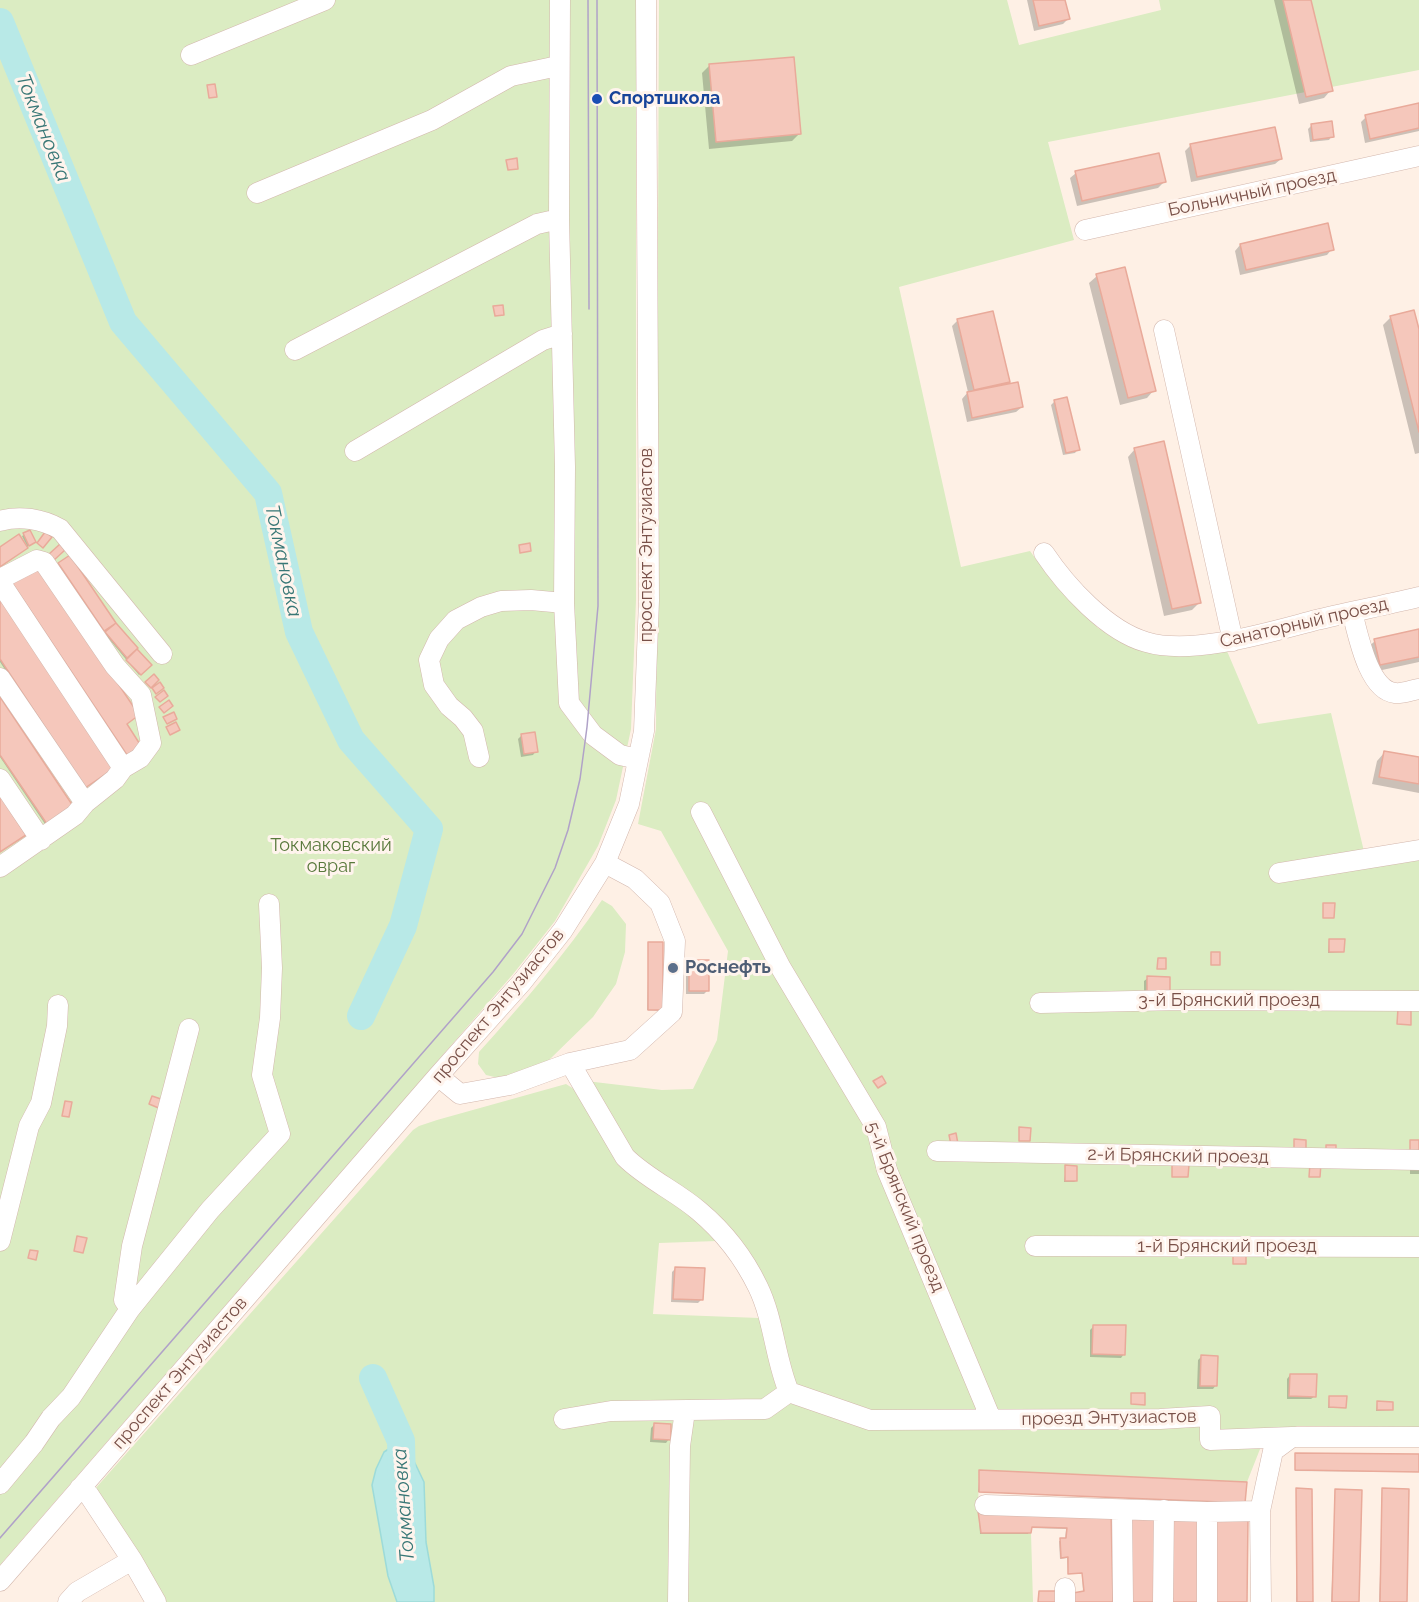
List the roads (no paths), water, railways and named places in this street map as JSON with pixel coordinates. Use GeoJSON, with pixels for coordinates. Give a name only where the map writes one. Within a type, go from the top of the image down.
{"type":"FeatureCollection","features":[{"type":"Feature","properties":{"kind":"street"},"geometry":{"type":"LineString","coordinates":[[191,55],[325,0]]}},
{"type":"Feature","properties":{"kind":"street"},"geometry":{"type":"LineString","coordinates":[[560,0],[559,219],[565,467],[564,603],[569,703],[594,735],[620,755],[638,759]]}},
{"type":"Feature","properties":{"kind":"street","name":"проспект Энтузиастов"},"geometry":{"type":"LineString","coordinates":[[0,1581],[522,982],[563,930],[605,863],[629,804],[644,731],[649,600],[646,0]]}},
{"type":"Feature","properties":{"kind":"street"},"geometry":{"type":"LineString","coordinates":[[257,193],[432,120],[510,76],[558,66]]}},
{"type":"Feature","properties":{"kind":"street","name":"Больничный проезд"},"geometry":{"type":"LineString","coordinates":[[1085,230],[1419,156]]}},
{"type":"Feature","properties":{"kind":"street"},"geometry":{"type":"LineString","coordinates":[[295,350],[537,224],[559,219]]}},
{"type":"Feature","properties":{"kind":"street"},"geometry":{"type":"LineString","coordinates":[[1164,330],[1233,641]]}},
{"type":"Feature","properties":{"kind":"street"},"geometry":{"type":"LineString","coordinates":[[355,451],[543,340],[562,334]]}},
{"type":"Feature","properties":{"kind":"street"},"geometry":{"type":"LineString","coordinates":[[0,521],[10,518],[46,521],[60,529],[162,654]]}},
{"type":"Feature","properties":{"kind":"street","name":"Санаторный проезд"},"geometry":{"type":"LineString","coordinates":[[1044,553],[1054,569],[1098,613],[1120,629],[1145,642],[1176,647],[1233,641],[1419,597]]}},
{"type":"Feature","properties":{"kind":"street"},"geometry":{"type":"LineString","coordinates":[[0,867],[75,815],[85,803],[115,779],[123,768],[140,758],[151,743],[141,695],[116,666],[44,562],[37,560],[30,562],[0,580],[123,768]]}},
{"type":"Feature","properties":{"kind":"street"},"geometry":{"type":"LineString","coordinates":[[479,757],[473,731],[449,706],[434,685],[429,660],[439,639],[456,620],[481,607],[501,601],[564,603]]}},
{"type":"Feature","properties":{"kind":"street"},"geometry":{"type":"LineString","coordinates":[[1352,612],[1371,674],[1384,688],[1395,693],[1419,689]]}},
{"type":"Feature","properties":{"kind":"street"},"geometry":{"type":"LineString","coordinates":[[0,678],[85,803]]}},
{"type":"Feature","properties":{"kind":"street"},"geometry":{"type":"LineString","coordinates":[[0,779],[41,840]]}},
{"type":"Feature","properties":{"kind":"street","name":"5-й Брянский проезд"},"geometry":{"type":"LineString","coordinates":[[701,812],[781,968],[876,1127],[887,1170],[992,1419]]}},
{"type":"Feature","properties":{"kind":"street"},"geometry":{"type":"LineString","coordinates":[[1279,873],[1419,850]]}},
{"type":"Feature","properties":{"kind":"street"},"geometry":{"type":"LineString","coordinates":[[438,1076],[460,1094],[510,1085],[570,1063],[630,1050],[672,1012],[675,941],[660,903],[635,879],[605,863]]}},
{"type":"Feature","properties":{"kind":"street"},"geometry":{"type":"LineString","coordinates":[[0,1484],[34,1443],[51,1418],[71,1397],[130,1309],[210,1210],[280,1134],[262,1075],[270,1018],[272,968],[269,904]]}},
{"type":"Feature","properties":{"kind":"street","name":"3-й Брянский проезд"},"geometry":{"type":"LineString","coordinates":[[1040,1003],[1181,1000],[1419,1002]]}},
{"type":"Feature","properties":{"kind":"street"},"geometry":{"type":"LineString","coordinates":[[0,1241],[29,1126],[41,1103],[57,1026],[58,1005]]}},
{"type":"Feature","properties":{"kind":"street"},"geometry":{"type":"LineString","coordinates":[[130,1309],[124,1300],[132,1246],[189,1029]]}},
{"type":"Feature","properties":{"kind":"street"},"geometry":{"type":"LineString","coordinates":[[570,1063],[625,1157],[637,1169],[699,1211],[740,1253],[759,1289],[779,1356],[783,1379],[789,1392],[870,1420],[992,1419]]}},
{"type":"Feature","properties":{"kind":"street","name":"2-й Брянский проезд"},"geometry":{"type":"LineString","coordinates":[[937,1151],[1419,1160]]}},
{"type":"Feature","properties":{"kind":"street","name":"1-й Брянский проезд"},"geometry":{"type":"LineString","coordinates":[[1035,1246],[1419,1247]]}},
{"type":"Feature","properties":{"kind":"street"},"geometry":{"type":"LineString","coordinates":[[564,1419],[611,1411],[765,1409],[789,1392]]}},
{"type":"Feature","properties":{"kind":"street"},"geometry":{"type":"LineString","coordinates":[[678,1602],[680,1446],[685,1411]]}},
{"type":"Feature","properties":{"kind":"street","name":"проезд Энтузиастов"},"geometry":{"type":"LineString","coordinates":[[992,1419],[1160,1419],[1210,1416],[1210,1440],[1292,1437],[1419,1437]]}},
{"type":"Feature","properties":{"kind":"street"},"geometry":{"type":"LineString","coordinates":[[1261,1602],[1260,1511],[1273,1451],[1292,1437]]}},
{"type":"Feature","properties":{"kind":"street"},"geometry":{"type":"LineString","coordinates":[[80,1488],[89,1495],[132,1560],[156,1602]]}},
{"type":"Feature","properties":{"kind":"street"},"geometry":{"type":"LineString","coordinates":[[985,1505],[1208,1512],[1260,1511]]}},
{"type":"Feature","properties":{"kind":"street"},"geometry":{"type":"LineString","coordinates":[[1122,1510],[1123,1602]]}},
{"type":"Feature","properties":{"kind":"street"},"geometry":{"type":"LineString","coordinates":[[1163,1602],[1164,1510]]}},
{"type":"Feature","properties":{"kind":"street"},"geometry":{"type":"LineString","coordinates":[[1207,1602],[1208,1512]]}},
{"type":"Feature","properties":{"kind":"street"},"geometry":{"type":"LineString","coordinates":[[68,1602],[77,1592],[132,1560]]}},
{"type":"Feature","properties":{"kind":"water"},"geometry":{"type":"Polygon","coordinates":[[[401,1441],[410,1444],[413,1459],[424,1482],[426,1542],[434,1587],[434,1602],[397,1602],[388,1576],[372,1485],[384,1452],[401,1441]]]}},
{"type":"Feature","properties":{"kind":"waterway","name":"Токмановка"},"geometry":{"type":"LineString","coordinates":[[0,22],[123,322],[268,493],[299,632],[351,740],[429,829],[403,926],[361,1016]]}},
{"type":"Feature","properties":{"kind":"waterway","name":"Токмановка"},"geometry":{"type":"LineString","coordinates":[[373,1378],[401,1441],[402,1481]]}},
{"type":"Feature","properties":{"kind":"tram line"},"geometry":{"type":"LineString","coordinates":[[588,0],[589,309]]}},
{"type":"Feature","properties":{"kind":"tram line"},"geometry":{"type":"LineString","coordinates":[[0,1538],[493,972],[522,934],[555,868],[568,830],[580,779],[598,606],[597,0]]}},
{"type":"Feature","properties":{"kind":"place","name":"Спортшкола"},"geometry":{"type":"Point","coordinates":[597,99]}},
{"type":"Feature","properties":{"kind":"place","name":"Роснефть"},"geometry":{"type":"Point","coordinates":[673,968]}},
{"type":"Feature","properties":{"kind":"park label","name":"Токмаковский овраг"},"geometry":{"type":"Point","coordinates":[331,856]}}]}
